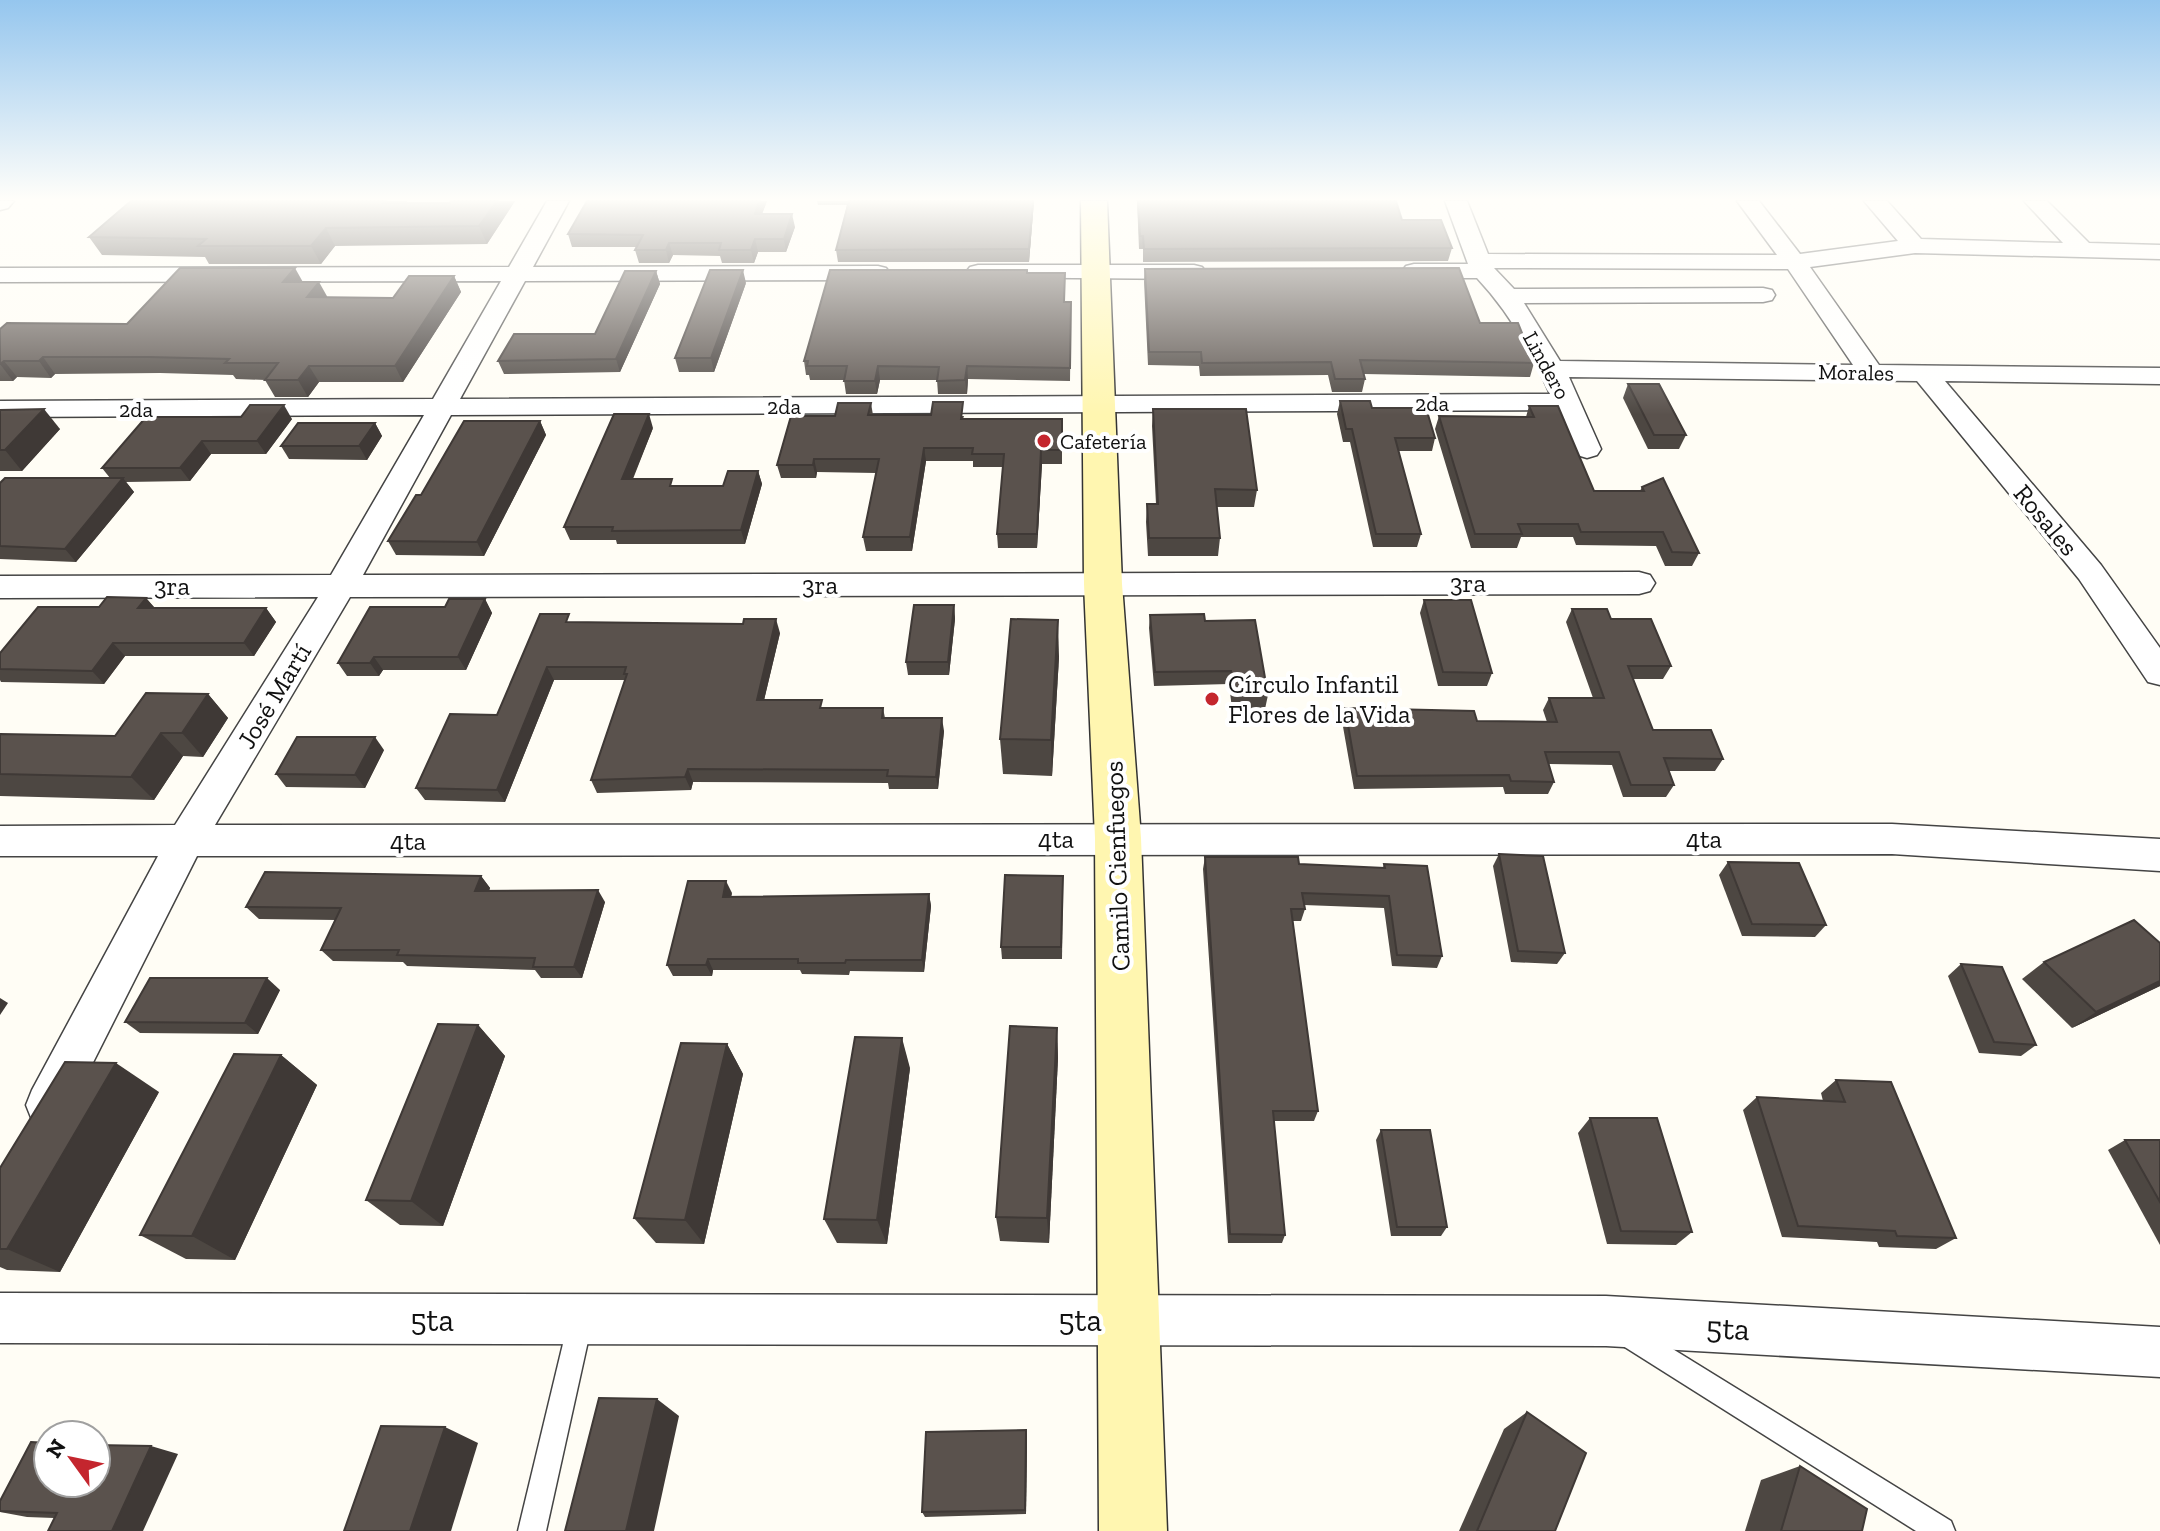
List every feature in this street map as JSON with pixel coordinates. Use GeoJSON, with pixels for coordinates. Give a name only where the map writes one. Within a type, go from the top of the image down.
{"type":"FeatureCollection","features":[{"type":"Feature","properties":{"kind":"street"},"geometry":{"type":"LineString","coordinates":[[0,275],[822,272]]}},
{"type":"Feature","properties":{"kind":"street","name":"Camilo Cienfuegos"},"geometry":{"type":"LineString","coordinates":[[1097,272],[1103,584],[1118,838],[1133,1531]]}},
{"type":"Feature","properties":{"kind":"street","name":"Lindero"},"geometry":{"type":"LineString","coordinates":[[1487,272],[1507,296],[1552,369],[1587,449]]}},
{"type":"Feature","properties":{"kind":"street"},"geometry":{"type":"LineString","coordinates":[[1800,272],[1870,371]]}},
{"type":"Feature","properties":{"kind":"street","name":"José Martí"},"geometry":{"type":"LineString","coordinates":[[36,1129],[185,842],[341,586],[518,274]]}},
{"type":"Feature","properties":{"kind":"street"},"geometry":{"type":"LineString","coordinates":[[1507,296],[1763,295]]}},
{"type":"Feature","properties":{"kind":"street","name":"Morales"},"geometry":{"type":"LineString","coordinates":[[1552,369],[2160,376]]}},
{"type":"Feature","properties":{"kind":"street","name":"Rosales"},"geometry":{"type":"LineString","coordinates":[[1924,373],[2090,572],[2160,673]]}},
{"type":"Feature","properties":{"kind":"street","name":"2da"},"geometry":{"type":"LineString","coordinates":[[0,409],[1568,402]]}},
{"type":"Feature","properties":{"kind":"street","name":"3ra"},"geometry":{"type":"LineString","coordinates":[[0,587],[1639,583]]}},
{"type":"Feature","properties":{"kind":"street","name":"4ta"},"geometry":{"type":"LineString","coordinates":[[0,841],[1892,839],[2160,855]]}},
{"type":"Feature","properties":{"kind":"street","name":"5ta"},"geometry":{"type":"LineString","coordinates":[[0,1318],[1606,1321],[2160,1352]]}},
{"type":"Feature","properties":{"kind":"lane"},"geometry":{"type":"LineString","coordinates":[[532,1531],[581,1320]]}},
{"type":"Feature","properties":{"kind":"lane"},"geometry":{"type":"LineString","coordinates":[[1606,1321],[1941,1531]]}},
{"type":"Feature","properties":{"kind":"building"},"geometry":{"type":"Polygon","coordinates":[[[176,272],[291,272],[283,282],[319,282],[307,297],[393,298],[409,276],[454,276],[395,366],[309,366],[298,380],[265,380],[278,363],[225,363],[229,359],[43,357],[39,361],[4,361],[0,364],[0,329],[7,323],[127,324],[176,272]]]}},
{"type":"Feature","properties":{"kind":"building"},"geometry":{"type":"Polygon","coordinates":[[[624,272],[655,272],[616,359],[498,361],[514,334],[595,334],[624,272]]]}},
{"type":"Feature","properties":{"kind":"building"},"geometry":{"type":"Polygon","coordinates":[[[709,272],[742,272],[711,358],[675,358],[709,272]]]}},
{"type":"Feature","properties":{"kind":"building"},"geometry":{"type":"Polygon","coordinates":[[[829,272],[1065,273],[1064,302],[1071,302],[1070,368],[967,366],[965,380],[937,381],[939,367],[878,366],[875,381],[844,381],[847,366],[807,366],[808,361],[804,361],[829,272]]]}},
{"type":"Feature","properties":{"kind":"building"},"geometry":{"type":"Polygon","coordinates":[[[1145,272],[1461,272],[1480,323],[1518,323],[1534,363],[1360,360],[1365,379],[1335,379],[1331,362],[1202,363],[1201,352],[1149,352],[1145,272]]]}},
{"type":"Feature","properties":{"kind":"building"},"geometry":{"type":"Polygon","coordinates":[[[1628,384],[1659,384],[1686,435],[1654,435],[1628,384]]]}},
{"type":"Feature","properties":{"kind":"building"},"geometry":{"type":"Polygon","coordinates":[[[1340,401],[1370,401],[1372,408],[1426,408],[1435,438],[1395,438],[1421,534],[1376,534],[1352,429],[1346,429],[1340,401]]]}},
{"type":"Feature","properties":{"kind":"building"},"geometry":{"type":"Polygon","coordinates":[[[933,402],[963,402],[961,419],[1062,419],[1062,450],[1041,450],[1037,534],[997,534],[1004,454],[972,454],[973,448],[924,448],[910,537],[863,537],[879,459],[814,459],[813,465],[777,465],[791,416],[835,416],[838,403],[871,403],[868,415],[931,415],[933,402]]]}},
{"type":"Feature","properties":{"kind":"building"},"geometry":{"type":"Polygon","coordinates":[[[250,405],[284,405],[257,441],[202,441],[180,468],[102,468],[146,417],[241,417],[250,405]]]}},
{"type":"Feature","properties":{"kind":"building"},"geometry":{"type":"Polygon","coordinates":[[[1529,406],[1558,406],[1594,491],[1644,491],[1642,487],[1663,478],[1699,553],[1672,552],[1663,532],[1581,532],[1578,524],[1518,524],[1522,534],[1475,534],[1439,416],[1534,417],[1529,406]]]}},
{"type":"Feature","properties":{"kind":"building"},"geometry":{"type":"Polygon","coordinates":[[[44,409],[5,450],[0,450],[0,410],[44,409]]]}},
{"type":"Feature","properties":{"kind":"building"},"geometry":{"type":"Polygon","coordinates":[[[1153,409],[1246,409],[1257,490],[1215,489],[1220,538],[1149,538],[1147,504],[1158,504],[1153,409]]]}},
{"type":"Feature","properties":{"kind":"building"},"geometry":{"type":"Polygon","coordinates":[[[614,414],[649,414],[622,479],[672,479],[670,486],[723,486],[728,471],[758,471],[741,530],[612,531],[613,527],[564,527],[614,414]]]}},
{"type":"Feature","properties":{"kind":"building"},"geometry":{"type":"Polygon","coordinates":[[[464,421],[540,421],[477,542],[388,541],[416,495],[421,495],[464,421]]]}},
{"type":"Feature","properties":{"kind":"building"},"geometry":{"type":"Polygon","coordinates":[[[298,423],[375,423],[359,446],[281,446],[298,423]]]}},
{"type":"Feature","properties":{"kind":"building"},"geometry":{"type":"Polygon","coordinates":[[[5,478],[123,478],[65,549],[0,546],[0,483],[5,478]]]}},
{"type":"Feature","properties":{"kind":"building"},"geometry":{"type":"Polygon","coordinates":[[[107,597],[146,598],[138,608],[266,608],[244,643],[113,643],[92,671],[0,669],[0,653],[38,607],[99,607],[107,597]]]}},
{"type":"Feature","properties":{"kind":"building"},"geometry":{"type":"Polygon","coordinates":[[[449,599],[485,599],[458,657],[374,657],[370,663],[338,663],[370,607],[445,607],[449,599]]]}},
{"type":"Feature","properties":{"kind":"building"},"geometry":{"type":"Polygon","coordinates":[[[1424,600],[1471,600],[1492,673],[1443,672],[1424,600]]]}},
{"type":"Feature","properties":{"kind":"building"},"geometry":{"type":"Polygon","coordinates":[[[914,605],[954,605],[948,662],[906,662],[914,605]]]}},
{"type":"Feature","properties":{"kind":"building"},"geometry":{"type":"Polygon","coordinates":[[[1572,609],[1607,609],[1611,619],[1651,619],[1671,666],[1628,666],[1653,730],[1711,730],[1723,759],[1664,758],[1674,785],[1631,785],[1619,752],[1545,752],[1554,782],[1511,781],[1509,775],[1357,776],[1345,708],[1474,711],[1477,721],[1557,722],[1549,698],[1604,698],[1572,609]]]}},
{"type":"Feature","properties":{"kind":"building"},"geometry":{"type":"Polygon","coordinates":[[[540,614],[569,614],[566,622],[743,624],[744,619],[776,619],[757,700],[822,700],[820,708],[883,708],[882,718],[942,718],[936,777],[887,776],[888,770],[688,769],[685,777],[591,780],[627,674],[624,674],[626,667],[547,667],[497,790],[416,788],[450,714],[497,715],[540,614]]]}},
{"type":"Feature","properties":{"kind":"building"},"geometry":{"type":"Polygon","coordinates":[[[1204,614],[1205,621],[1255,620],[1268,695],[1234,696],[1231,671],[1155,672],[1150,615],[1204,614]]]}},
{"type":"Feature","properties":{"kind":"building"},"geometry":{"type":"Polygon","coordinates":[[[1011,619],[1058,620],[1051,740],[1000,739],[1011,619]]]}},
{"type":"Feature","properties":{"kind":"building"},"geometry":{"type":"Polygon","coordinates":[[[146,693],[208,694],[182,733],[161,733],[131,777],[0,774],[0,734],[115,736],[146,693]]]}},
{"type":"Feature","properties":{"kind":"building"},"geometry":{"type":"Polygon","coordinates":[[[297,737],[375,737],[355,775],[276,774],[297,737]]]}},
{"type":"Feature","properties":{"kind":"building"},"geometry":{"type":"Polygon","coordinates":[[[1499,854],[1543,856],[1565,953],[1518,951],[1499,854]]]}},
{"type":"Feature","properties":{"kind":"building"},"geometry":{"type":"Polygon","coordinates":[[[1205,857],[1298,857],[1299,864],[1385,868],[1384,864],[1427,866],[1442,956],[1397,955],[1389,896],[1302,893],[1305,909],[1291,909],[1318,1111],[1273,1111],[1285,1235],[1230,1234],[1205,857]]]}},
{"type":"Feature","properties":{"kind":"building"},"geometry":{"type":"Polygon","coordinates":[[[1728,862],[1799,863],[1826,925],[1752,924],[1728,862]]]}},
{"type":"Feature","properties":{"kind":"building"},"geometry":{"type":"Polygon","coordinates":[[[265,872],[481,876],[475,891],[598,890],[574,967],[533,967],[535,958],[397,955],[399,950],[321,950],[341,908],[246,907],[265,872]]]}},
{"type":"Feature","properties":{"kind":"building"},"geometry":{"type":"Polygon","coordinates":[[[1005,875],[1063,876],[1061,947],[1001,947],[1005,875]]]}},
{"type":"Feature","properties":{"kind":"building"},"geometry":{"type":"Polygon","coordinates":[[[688,881],[726,881],[723,897],[929,894],[922,960],[798,963],[798,959],[708,959],[706,965],[667,965],[688,881]]]}},
{"type":"Feature","properties":{"kind":"building"},"geometry":{"type":"Polygon","coordinates":[[[2134,920],[2160,943],[2160,981],[2096,1012],[2044,962],[2134,920]]]}},
{"type":"Feature","properties":{"kind":"building"},"geometry":{"type":"Polygon","coordinates":[[[1961,964],[2002,967],[2036,1045],[1994,1042],[1961,964]]]}},
{"type":"Feature","properties":{"kind":"building"},"geometry":{"type":"Polygon","coordinates":[[[150,978],[267,978],[245,1023],[125,1022],[150,978]]]}},
{"type":"Feature","properties":{"kind":"building"},"geometry":{"type":"Polygon","coordinates":[[[438,1024],[478,1025],[411,1201],[366,1200],[438,1024]]]}},
{"type":"Feature","properties":{"kind":"building"},"geometry":{"type":"Polygon","coordinates":[[[1010,1026],[1057,1028],[1047,1218],[996,1217],[1010,1026]]]}},
{"type":"Feature","properties":{"kind":"building"},"geometry":{"type":"Polygon","coordinates":[[[855,1037],[902,1038],[877,1220],[824,1219],[855,1037]]]}},
{"type":"Feature","properties":{"kind":"building"},"geometry":{"type":"Polygon","coordinates":[[[681,1043],[727,1044],[685,1220],[634,1218],[681,1043]]]}},
{"type":"Feature","properties":{"kind":"building"},"geometry":{"type":"Polygon","coordinates":[[[234,1054],[281,1055],[192,1236],[140,1235],[234,1054]]]}},
{"type":"Feature","properties":{"kind":"building"},"geometry":{"type":"Polygon","coordinates":[[[65,1062],[116,1063],[7,1249],[0,1249],[0,1168],[65,1062]]]}},
{"type":"Feature","properties":{"kind":"building"},"geometry":{"type":"Polygon","coordinates":[[[1836,1080],[1891,1082],[1956,1238],[1897,1236],[1895,1231],[1798,1226],[1757,1097],[1845,1102],[1836,1080]]]}},
{"type":"Feature","properties":{"kind":"building"},"geometry":{"type":"Polygon","coordinates":[[[1590,1118],[1657,1118],[1692,1232],[1621,1231],[1590,1118]]]}},
{"type":"Feature","properties":{"kind":"building"},"geometry":{"type":"Polygon","coordinates":[[[1381,1130],[1430,1130],[1447,1227],[1397,1227],[1381,1130]]]}},
{"type":"Feature","properties":{"kind":"building"},"geometry":{"type":"Polygon","coordinates":[[[2125,1140],[2160,1140],[2160,1202],[2125,1140]]]}},
{"type":"Feature","properties":{"kind":"building"},"geometry":{"type":"Polygon","coordinates":[[[599,1398],[657,1399],[626,1531],[565,1531],[599,1398]]]}},
{"type":"Feature","properties":{"kind":"building"},"geometry":{"type":"Polygon","coordinates":[[[1527,1412],[1586,1453],[1555,1531],[1477,1531],[1527,1412]]]}},
{"type":"Feature","properties":{"kind":"building"},"geometry":{"type":"Polygon","coordinates":[[[381,1426],[445,1427],[410,1531],[344,1531],[381,1426]]]}},
{"type":"Feature","properties":{"kind":"building"},"geometry":{"type":"Polygon","coordinates":[[[1026,1430],[1025,1510],[922,1512],[926,1432],[1026,1430]]]}},
{"type":"Feature","properties":{"kind":"building"},"geometry":{"type":"Polygon","coordinates":[[[31,1442],[32,1499],[112,1499],[112,1445],[151,1446],[112,1531],[48,1531],[57,1513],[0,1511],[0,1501],[31,1442]]]}},
{"type":"Feature","properties":{"kind":"building"},"geometry":{"type":"Polygon","coordinates":[[[1800,1466],[1867,1509],[1862,1531],[1781,1531],[1800,1466]]]}},
{"type":"Feature","properties":{"kind":"place","name":"Cafetería"},"geometry":{"type":"Point","coordinates":[1044,441]}},
{"type":"Feature","properties":{"kind":"place","name":"Círculo Infantil Flores de la Vida"},"geometry":{"type":"Point","coordinates":[1212,699]}}]}
